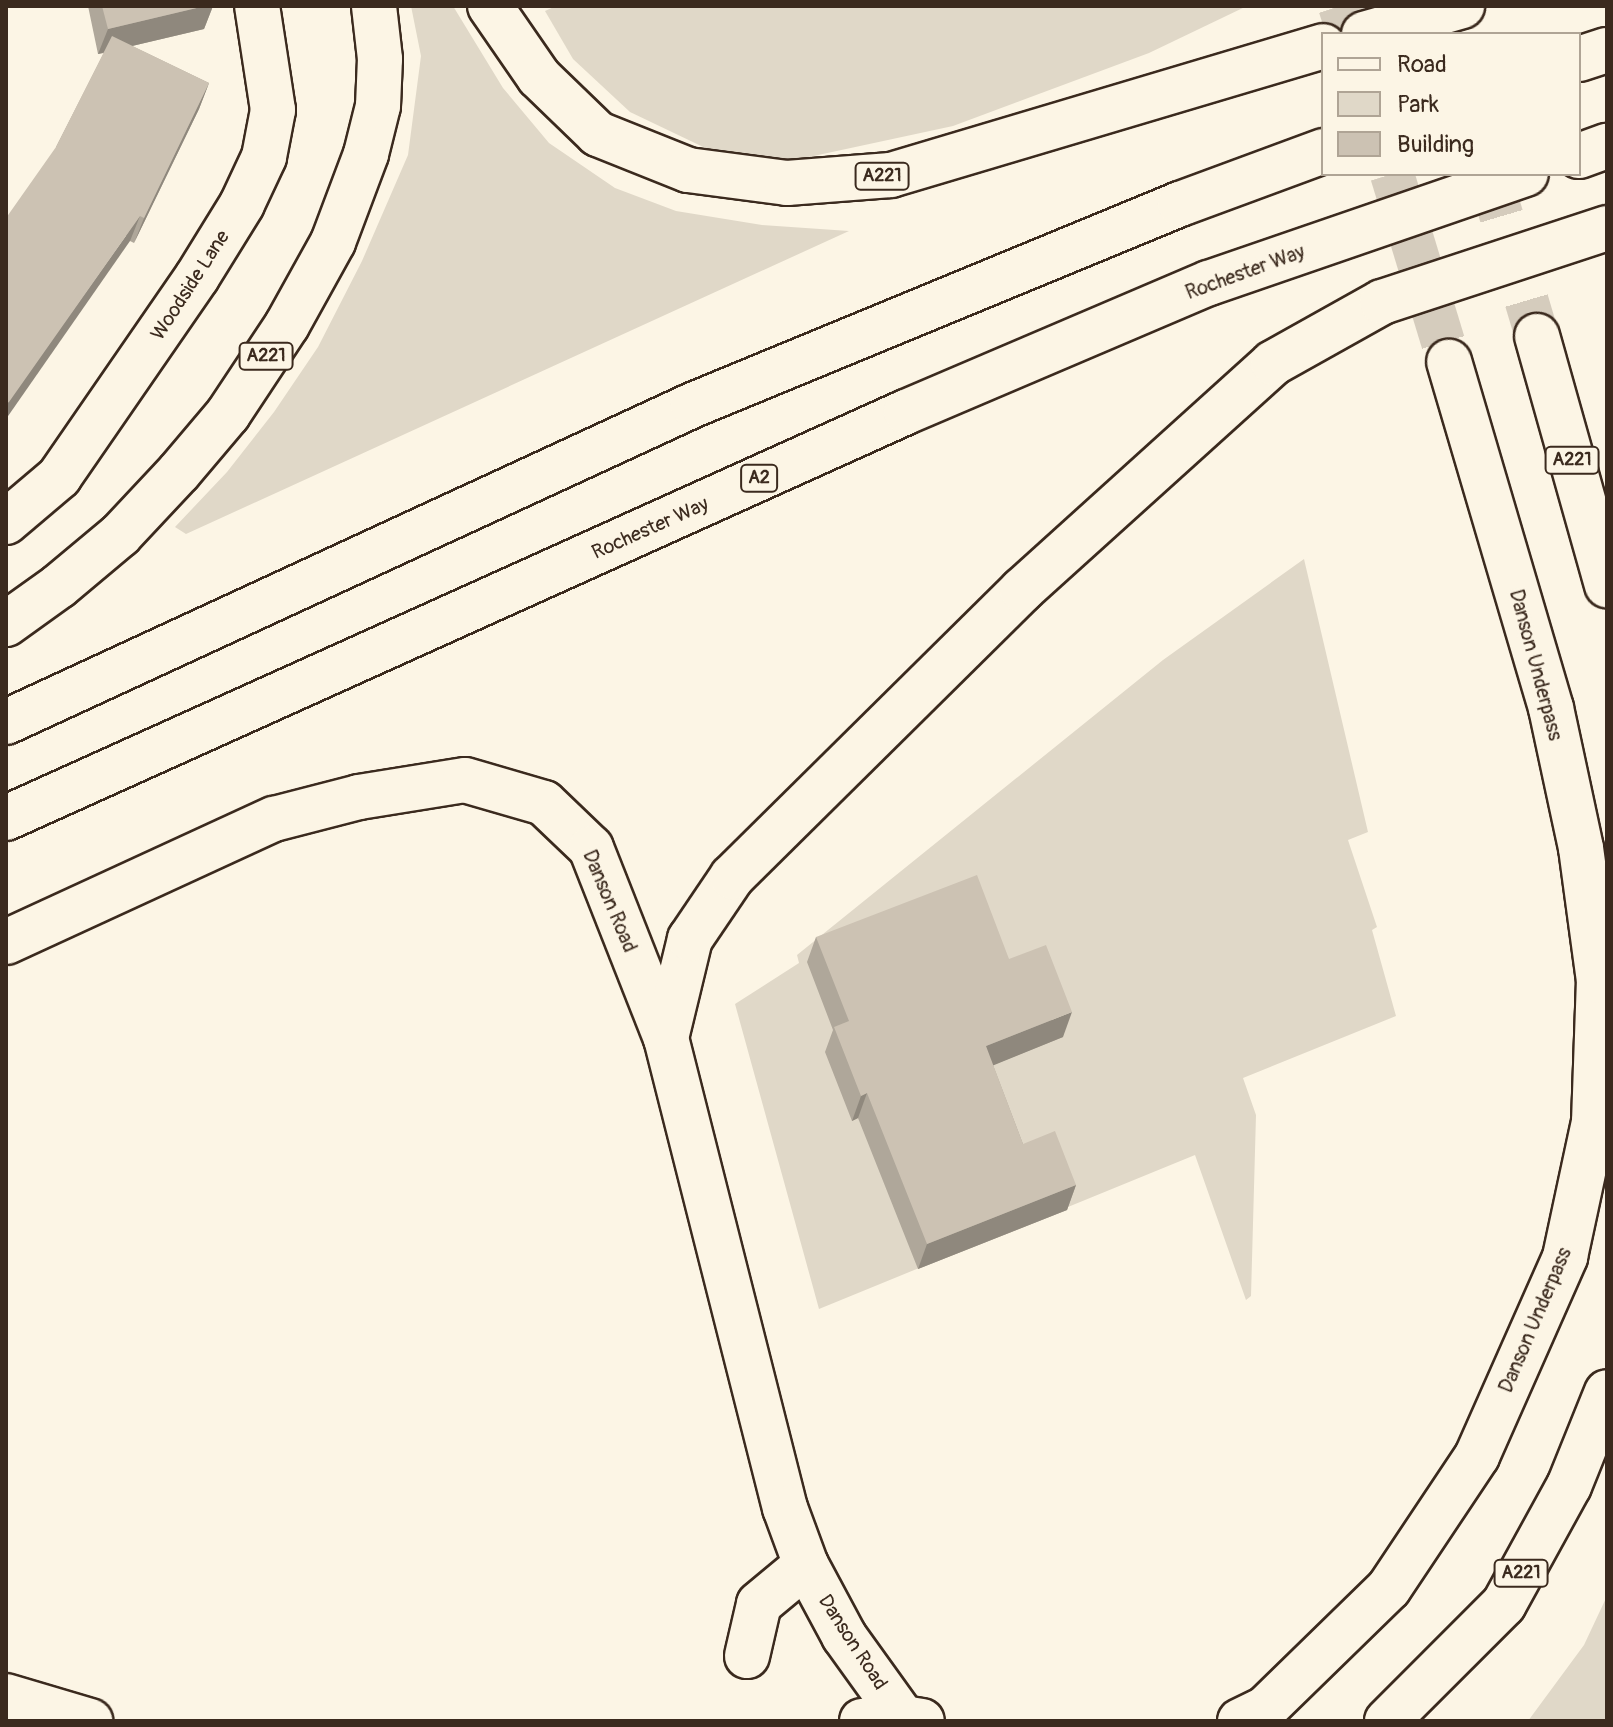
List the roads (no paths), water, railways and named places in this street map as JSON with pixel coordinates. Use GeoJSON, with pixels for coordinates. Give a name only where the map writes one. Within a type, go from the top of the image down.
{"type":"FeatureCollection","features":[{"type":"Feature","properties":{"kind":"main road","name":"Woodside Lane"},"geometry":{"type":"LineString","coordinates":[[6,522],[59,477],[197,277],[242,204],[264,157],[273,110],[257,6]]}},
{"type":"Feature","properties":{"kind":"main road","name":"A221"},"geometry":{"type":"LineString","coordinates":[[6,624],[59,586],[120,535],[228,414],[287,325],[333,242],[366,154],[378,106],[380,59],[374,6]]}},
{"type":"Feature","properties":{"kind":"main road","name":"A221"},"geometry":{"type":"LineString","coordinates":[[490,6],[539,77],[598,134],[688,170],[787,183],[891,175],[1321,47]]}},
{"type":"Feature","properties":{"kind":"main road"},"geometry":{"type":"LineString","coordinates":[[1371,32],[1462,6]]}},
{"type":"Feature","properties":{"kind":"main road"},"geometry":{"type":"LineString","coordinates":[[1581,58],[1607,50]]}},
{"type":"Feature","properties":{"kind":"main road"},"geometry":{"type":"LineString","coordinates":[[1581,155],[1607,146]]}},
{"type":"Feature","properties":{"kind":"main road"},"geometry":{"type":"LineString","coordinates":[[6,722],[693,405],[1180,204],[1321,152]]}},
{"type":"Feature","properties":{"kind":"main road","name":"Rochester Way"},"geometry":{"type":"LineString","coordinates":[[6,818],[891,418],[1209,283],[1520,176]]}},
{"type":"Feature","properties":{"kind":"main road"},"geometry":{"type":"LineString","coordinates":[[666,1038],[690,939],[732,877],[1022,590],[1273,363],[1382,302],[1607,228]]}},
{"type":"Feature","properties":{"kind":"main road","name":"A221"},"geometry":{"type":"LineString","coordinates":[[1537,336],[1607,585]]}},
{"type":"Feature","properties":{"kind":"main road","name":"Danson Underpass"},"geometry":{"type":"LineString","coordinates":[[1240,1721],[1265,1709],[1389,1588],[1477,1456],[1565,1257],[1594,1122],[1599,981],[1581,848],[1551,708],[1449,362]]}},
{"type":"Feature","properties":{"kind":"main road","name":"Danson Road"},"geometry":{"type":"LineString","coordinates":[[6,942],[274,819],[359,797],[465,780],[544,803],[591,848],[666,1038],[785,1508],[806,1565],[844,1636],[896,1720]]}},
{"type":"Feature","properties":{"kind":"main road","name":"A221"},"geometry":{"type":"LineString","coordinates":[[1387,1721],[1504,1604],[1569,1486],[1607,1392]]}},
{"type":"Feature","properties":{"kind":"main road"},"geometry":{"type":"LineString","coordinates":[[747,1656],[759,1604],[806,1565]]}},
{"type":"Feature","properties":{"kind":"main road"},"geometry":{"type":"LineString","coordinates":[[6,1696],[90,1721]]}},
{"type":"Feature","properties":{"kind":"tunnel"},"geometry":{"type":"LineString","coordinates":[[1340,6],[1348,32]]}},
{"type":"Feature","properties":{"kind":"tunnel"},"geometry":{"type":"LineString","coordinates":[[1393,176],[1449,362]]}},
{"type":"Feature","properties":{"kind":"tunnel"},"geometry":{"type":"LineString","coordinates":[[1490,176],[1537,336]]}}]}
